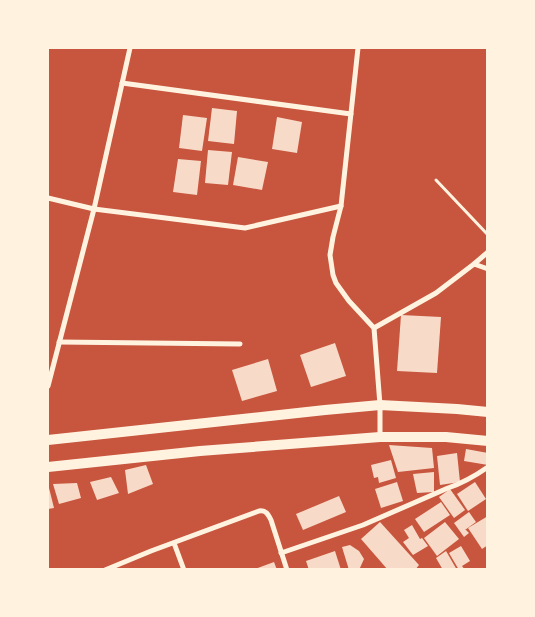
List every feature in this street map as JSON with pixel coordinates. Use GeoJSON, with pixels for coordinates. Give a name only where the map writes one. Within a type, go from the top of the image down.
{"type":"FeatureCollection","features":[{"type":"Feature","properties":{"kind":"main road"},"geometry":{"type":"LineString","coordinates":[[48,440],[380,405],[488,412]]}},
{"type":"Feature","properties":{"kind":"main road"},"geometry":{"type":"LineString","coordinates":[[48,467],[200,451],[380,438],[446,437],[488,440]]}},
{"type":"Feature","properties":{"kind":"street"},"geometry":{"type":"LineString","coordinates":[[48,386],[94,210],[130,48]]}},
{"type":"Feature","properties":{"kind":"street"},"geometry":{"type":"LineString","coordinates":[[358,48],[341,206],[330,255],[336,282],[349,301],[374,328],[380,405],[380,438]]}},
{"type":"Feature","properties":{"kind":"street"},"geometry":{"type":"LineString","coordinates":[[122,83],[351,114]]}},
{"type":"Feature","properties":{"kind":"street"},"geometry":{"type":"LineString","coordinates":[[48,198],[94,210],[246,228],[341,206]]}},
{"type":"Feature","properties":{"kind":"street"},"geometry":{"type":"LineString","coordinates":[[374,328],[436,293],[488,252]]}},
{"type":"Feature","properties":{"kind":"street"},"geometry":{"type":"LineString","coordinates":[[474,264],[488,269]]}},
{"type":"Feature","properties":{"kind":"street"},"geometry":{"type":"LineString","coordinates":[[59,342],[240,344]]}},
{"type":"Feature","properties":{"kind":"street"},"geometry":{"type":"LineString","coordinates":[[281,553],[363,525],[458,484],[477,475],[488,467]]}},
{"type":"Feature","properties":{"kind":"street"},"geometry":{"type":"LineString","coordinates":[[105,570],[263,511],[267,513],[271,520],[287,570]]}},
{"type":"Feature","properties":{"kind":"street"},"geometry":{"type":"LineString","coordinates":[[174,543],[184,570]]}},
{"type":"Feature","properties":{"kind":"lane"},"geometry":{"type":"LineString","coordinates":[[436,180],[488,235]]}},
{"type":"Feature","properties":{"kind":"building"},"geometry":{"type":"Polygon","coordinates":[[[212,108],[237,111],[234,144],[208,141],[212,108]]]}},
{"type":"Feature","properties":{"kind":"building"},"geometry":{"type":"Polygon","coordinates":[[[183,115],[207,118],[202,151],[179,148],[183,115]]]}},
{"type":"Feature","properties":{"kind":"building"},"geometry":{"type":"Polygon","coordinates":[[[277,117],[302,122],[297,153],[272,149],[277,117]]]}},
{"type":"Feature","properties":{"kind":"building"},"geometry":{"type":"Polygon","coordinates":[[[208,150],[232,152],[228,185],[205,183],[208,150]]]}},
{"type":"Feature","properties":{"kind":"building"},"geometry":{"type":"Polygon","coordinates":[[[238,157],[268,162],[262,190],[233,185],[238,157]]]}},
{"type":"Feature","properties":{"kind":"building"},"geometry":{"type":"Polygon","coordinates":[[[178,159],[201,161],[197,195],[173,192],[178,159]]]}},
{"type":"Feature","properties":{"kind":"building"},"geometry":{"type":"Polygon","coordinates":[[[401,315],[441,317],[437,373],[397,371],[401,315]]]}},
{"type":"Feature","properties":{"kind":"building"},"geometry":{"type":"Polygon","coordinates":[[[335,343],[346,376],[311,387],[300,355],[335,343]]]}},
{"type":"Feature","properties":{"kind":"building"},"geometry":{"type":"Polygon","coordinates":[[[268,359],[277,391],[242,401],[232,370],[268,359]]]}},
{"type":"Feature","properties":{"kind":"building"},"geometry":{"type":"Polygon","coordinates":[[[389,445],[432,448],[434,468],[398,472],[389,445]]]}},
{"type":"Feature","properties":{"kind":"building"},"geometry":{"type":"Polygon","coordinates":[[[466,449],[488,453],[488,465],[464,461],[466,449]]]}},
{"type":"Feature","properties":{"kind":"building"},"geometry":{"type":"Polygon","coordinates":[[[457,453],[460,482],[440,485],[437,456],[457,453]]]}},
{"type":"Feature","properties":{"kind":"building"},"geometry":{"type":"Polygon","coordinates":[[[391,460],[396,478],[379,483],[378,477],[374,478],[371,465],[391,460]]]}},
{"type":"Feature","properties":{"kind":"building"},"geometry":{"type":"Polygon","coordinates":[[[146,465],[153,484],[128,494],[125,470],[146,465]]]}},
{"type":"Feature","properties":{"kind":"building"},"geometry":{"type":"Polygon","coordinates":[[[434,472],[434,492],[417,493],[413,474],[434,472]]]}},
{"type":"Feature","properties":{"kind":"building"},"geometry":{"type":"Polygon","coordinates":[[[111,477],[119,493],[97,500],[90,482],[111,477]]]}},
{"type":"Feature","properties":{"kind":"building"},"geometry":{"type":"Polygon","coordinates":[[[397,482],[403,501],[381,508],[375,489],[397,482]]]}},
{"type":"Feature","properties":{"kind":"building"},"geometry":{"type":"Polygon","coordinates":[[[475,482],[486,499],[468,511],[457,494],[475,482]]]}},
{"type":"Feature","properties":{"kind":"building"},"geometry":{"type":"Polygon","coordinates":[[[77,483],[81,498],[59,504],[53,484],[77,483]]]}},
{"type":"Feature","properties":{"kind":"building"},"geometry":{"type":"Polygon","coordinates":[[[48,489],[54,508],[48,509],[48,489]]]}},
{"type":"Feature","properties":{"kind":"building"},"geometry":{"type":"Polygon","coordinates":[[[450,489],[465,510],[454,518],[439,497],[450,489]]]}},
{"type":"Feature","properties":{"kind":"building"},"geometry":{"type":"Polygon","coordinates":[[[339,496],[346,512],[303,530],[296,514],[339,496]]]}},
{"type":"Feature","properties":{"kind":"building"},"geometry":{"type":"Polygon","coordinates":[[[441,502],[450,515],[424,532],[415,519],[441,502]]]}},
{"type":"Feature","properties":{"kind":"building"},"geometry":{"type":"Polygon","coordinates":[[[469,512],[476,522],[465,530],[469,533],[464,537],[454,523],[469,512]]]}},
{"type":"Feature","properties":{"kind":"building"},"geometry":{"type":"Polygon","coordinates":[[[488,516],[488,545],[482,549],[468,528],[488,516]]]}},
{"type":"Feature","properties":{"kind":"building"},"geometry":{"type":"Polygon","coordinates":[[[380,522],[419,565],[415,570],[388,570],[361,539],[380,522]]]}},
{"type":"Feature","properties":{"kind":"building"},"geometry":{"type":"Polygon","coordinates":[[[445,522],[459,539],[437,556],[424,538],[445,522]]]}},
{"type":"Feature","properties":{"kind":"building"},"geometry":{"type":"Polygon","coordinates":[[[412,525],[420,539],[422,538],[428,546],[413,555],[403,542],[409,538],[404,530],[412,525]]]}},
{"type":"Feature","properties":{"kind":"building"},"geometry":{"type":"Polygon","coordinates":[[[350,545],[359,551],[364,559],[359,570],[349,570],[342,547],[350,545]]]}},
{"type":"Feature","properties":{"kind":"building"},"geometry":{"type":"Polygon","coordinates":[[[461,546],[470,561],[462,566],[465,570],[459,570],[449,553],[461,546]]]}},
{"type":"Feature","properties":{"kind":"building"},"geometry":{"type":"Polygon","coordinates":[[[335,551],[341,570],[309,570],[306,561],[335,551]]]}},
{"type":"Feature","properties":{"kind":"building"},"geometry":{"type":"Polygon","coordinates":[[[446,551],[457,570],[443,570],[436,558],[446,551]]]}},
{"type":"Feature","properties":{"kind":"building"},"geometry":{"type":"Polygon","coordinates":[[[274,562],[277,570],[255,570],[255,569],[274,562]]]}}]}
